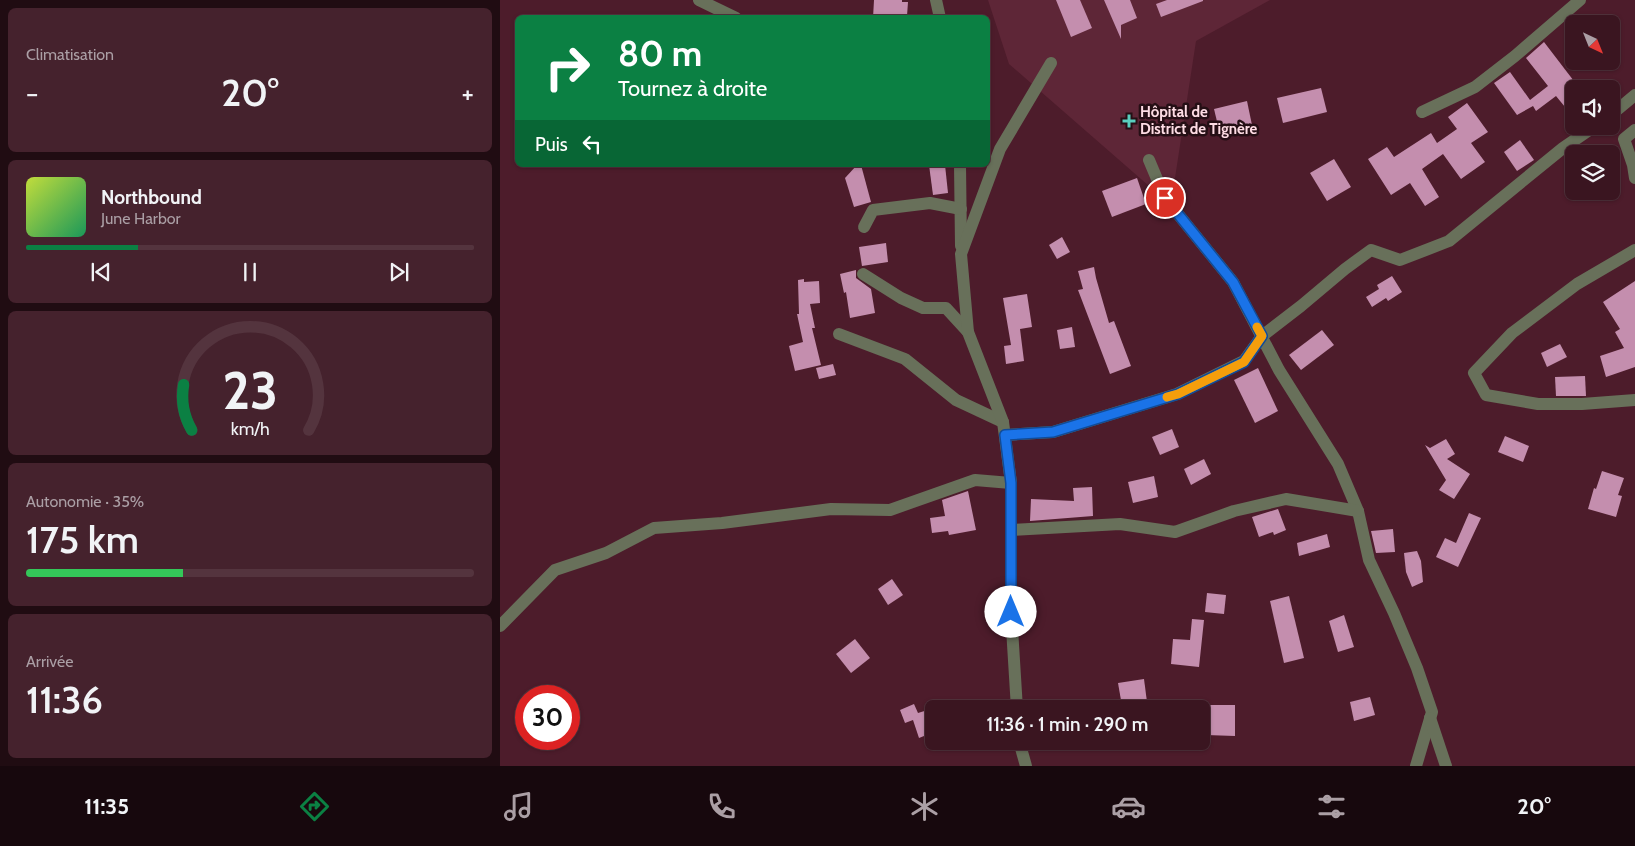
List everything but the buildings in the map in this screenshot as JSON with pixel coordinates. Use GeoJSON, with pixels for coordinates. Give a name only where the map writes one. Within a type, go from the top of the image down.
{"type":"FeatureCollection","features":[{"type":"Feature","properties":{"kind":"street"},"geometry":{"type":"LineString","coordinates":[[699,0],[730,15]]}},
{"type":"Feature","properties":{"kind":"street"},"geometry":{"type":"LineString","coordinates":[[936,0],[939,15]]}},
{"type":"Feature","properties":{"kind":"street"},"geometry":{"type":"LineString","coordinates":[[1422,112],[1475,86],[1515,56],[1580,0]]}},
{"type":"Feature","properties":{"kind":"street"},"geometry":{"type":"LineString","coordinates":[[961,254],[1000,149],[1051,63]]}},
{"type":"Feature","properties":{"kind":"street"},"geometry":{"type":"LineString","coordinates":[[1620,108],[1635,95]]}},
{"type":"Feature","properties":{"kind":"street"},"geometry":{"type":"LineString","coordinates":[[1635,130],[1624,139],[1633,165],[1635,178]]}},
{"type":"Feature","properties":{"kind":"street"},"geometry":{"type":"LineString","coordinates":[[839,334],[905,359],[956,400],[1004,429],[1053,432],[1178,394],[1244,362],[1262,336],[1371,250],[1400,260],[1449,240],[1563,148],[1582,135]]}},
{"type":"Feature","properties":{"kind":"street"},"geometry":{"type":"LineString","coordinates":[[1149,160],[1165,198],[1233,282],[1279,370],[1338,464],[1358,511],[1369,560],[1417,668],[1432,712],[1416,766]]}},
{"type":"Feature","properties":{"kind":"street"},"geometry":{"type":"LineString","coordinates":[[960,167],[961,254],[968,332],[1004,429],[1011,483],[1011,612],[1016,700]]}},
{"type":"Feature","properties":{"kind":"street"},"geometry":{"type":"LineString","coordinates":[[864,227],[873,210],[930,203],[961,209]]}},
{"type":"Feature","properties":{"kind":"street"},"geometry":{"type":"LineString","coordinates":[[1635,250],[1577,284],[1512,334],[1474,372],[1486,396],[1538,404],[1582,404],[1635,400]]}},
{"type":"Feature","properties":{"kind":"street"},"geometry":{"type":"LineString","coordinates":[[863,274],[901,298],[923,308],[946,308],[968,332]]}},
{"type":"Feature","properties":{"kind":"street"},"geometry":{"type":"LineString","coordinates":[[500,626],[555,570],[606,553],[654,528],[722,523],[832,509],[890,510],[975,480],[1011,483]]}},
{"type":"Feature","properties":{"kind":"street"},"geometry":{"type":"LineString","coordinates":[[1011,530],[1120,524],[1175,532],[1234,511],[1286,499],[1358,511]]}},
{"type":"Feature","properties":{"kind":"street"},"geometry":{"type":"LineString","coordinates":[[1430,718],[1446,766]]}},
{"type":"Feature","properties":{"kind":"street"},"geometry":{"type":"LineString","coordinates":[[1022,750],[1026,766]]}},
{"type":"Feature","properties":{"kind":"shaded area","name":"Hôpital de District de Tignère"},"geometry":{"type":"Polygon","coordinates":[[[988,0],[1270,0],[1196,41],[1175,178],[1149,186],[1009,64],[988,0]]]}},
{"type":"Feature","properties":{"kind":"slow traffic"},"geometry":{"type":"LineString","coordinates":[[1167,397],[1178,394],[1244,362],[1262,336],[1257,327]]}},
{"type":"Feature","properties":{"kind":"place","name":"Hôpital de District de Tignère"},"geometry":{"type":"Point","coordinates":[1129,121]}},
{"type":"Feature","properties":{"kind":"route"},"geometry":{"type":"LineString","coordinates":[[1011,612],[1011,483],[1005,435],[1053,432],[1178,394],[1244,362],[1262,336],[1233,282],[1165,198]]}}]}
